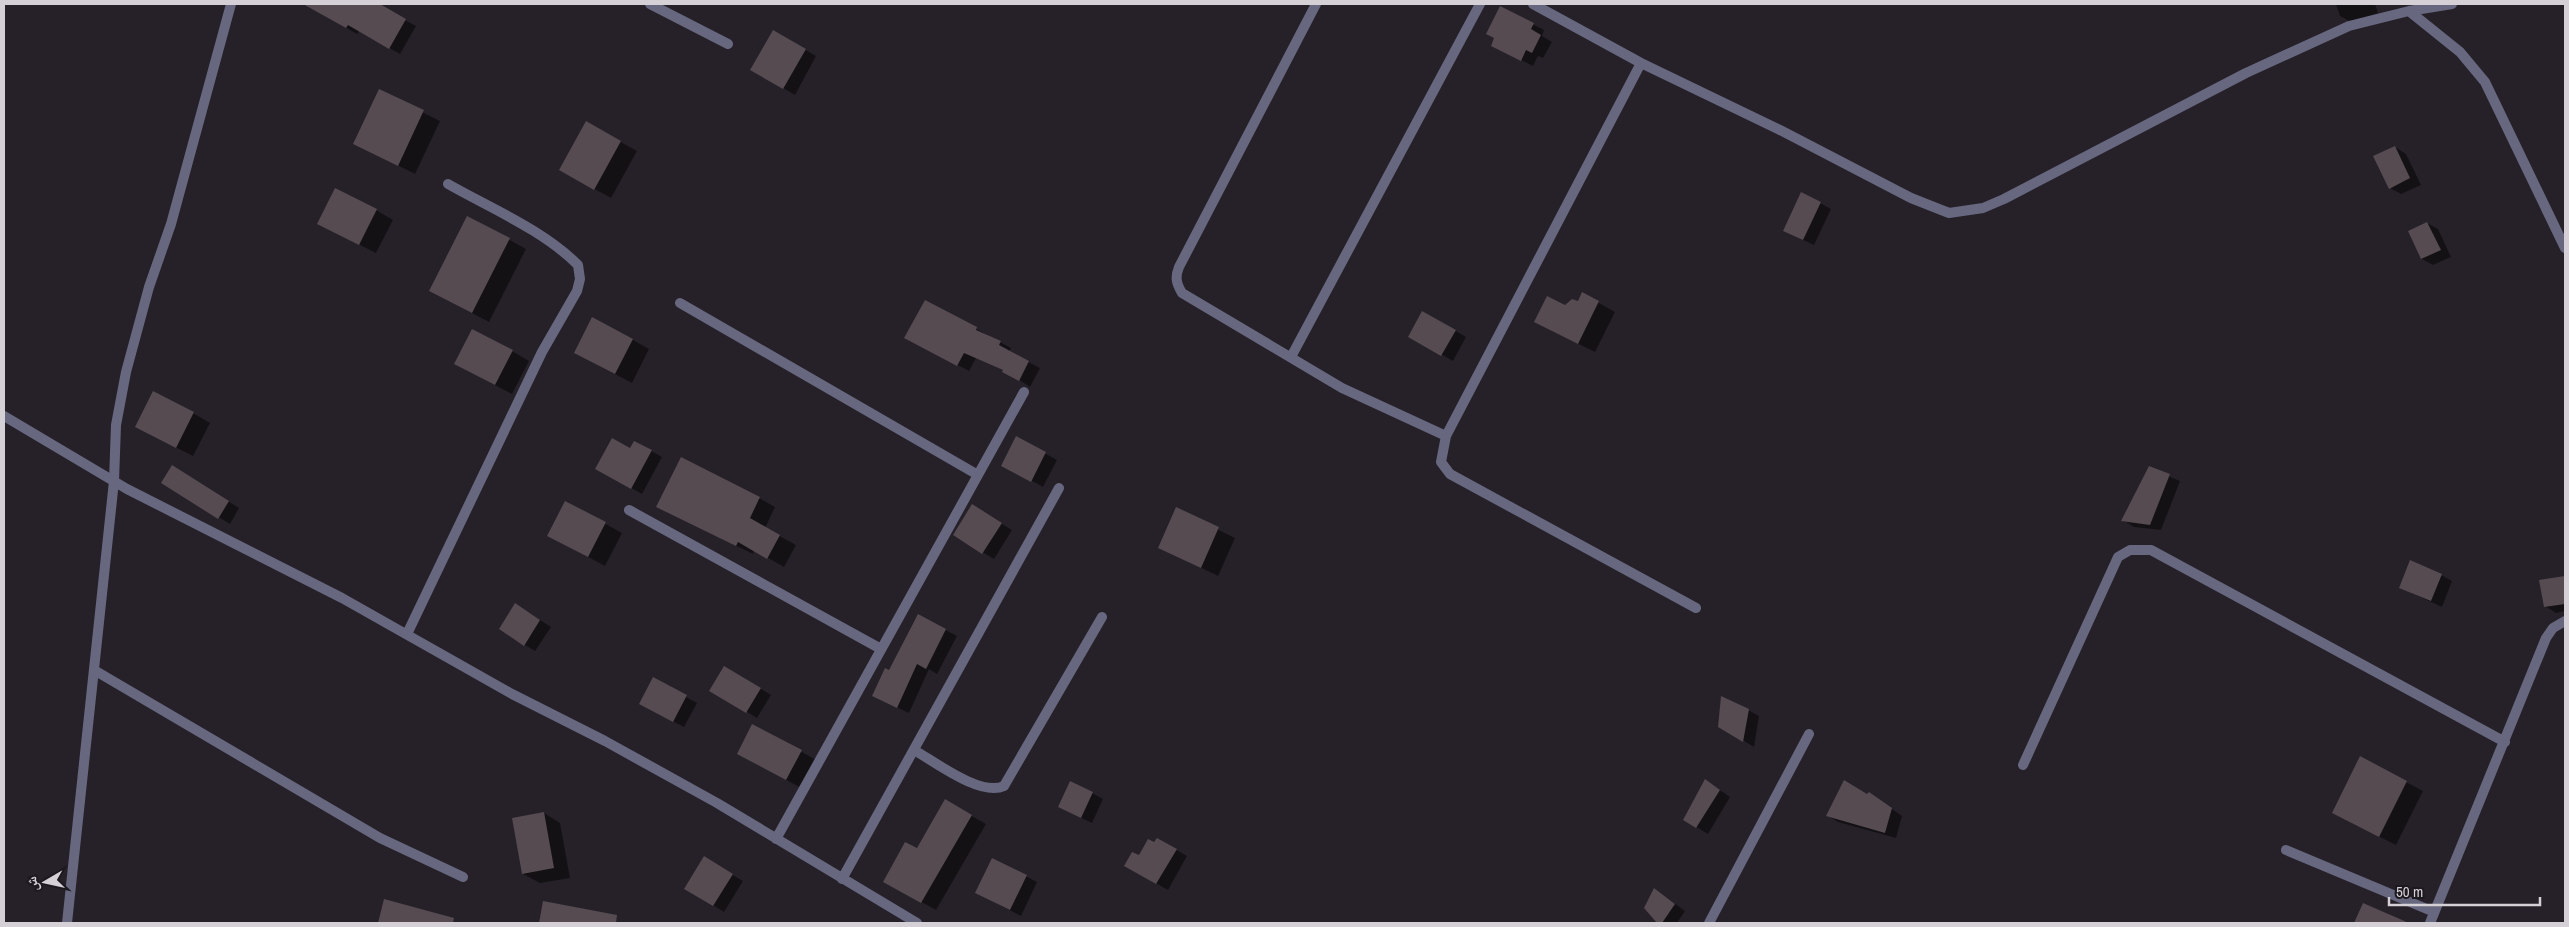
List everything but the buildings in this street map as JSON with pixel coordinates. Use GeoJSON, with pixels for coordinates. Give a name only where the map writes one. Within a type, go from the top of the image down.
{"type":"FeatureCollection","features":[{"type":"Feature","properties":{"kind":"street"},"geometry":{"type":"LineString","coordinates":[[66,923],[114,481],[116,425],[126,372],[148,287],[171,224],[231,4]]}},
{"type":"Feature","properties":{"kind":"street"},"geometry":{"type":"LineString","coordinates":[[650,4],[728,44]]}},
{"type":"Feature","properties":{"kind":"street"},"geometry":{"type":"LineString","coordinates":[[1316,4],[1176,274],[1177,285],[1182,293],[1365,400],[1446,436]]}},
{"type":"Feature","properties":{"kind":"street"},"geometry":{"type":"LineString","coordinates":[[1291,357],[1480,4]]}},
{"type":"Feature","properties":{"kind":"street"},"geometry":{"type":"LineString","coordinates":[[1532,4],[1641,63],[1780,130],[1911,198],[1949,212],[1965,212],[1983,208],[2004,199],[2246,72],[2349,26],[2408,11],[2452,4]]}},
{"type":"Feature","properties":{"kind":"street"},"geometry":{"type":"LineString","coordinates":[[2408,11],[2460,52],[2485,82],[2565,248]]}},
{"type":"Feature","properties":{"kind":"street"},"geometry":{"type":"LineString","coordinates":[[1641,63],[1446,436],[1441,462],[1450,474],[1696,608]]}},
{"type":"Feature","properties":{"kind":"street"},"geometry":{"type":"LineString","coordinates":[[407,634],[542,352],[577,291],[580,279],[578,265],[545,238],[448,184]]}},
{"type":"Feature","properties":{"kind":"street"},"geometry":{"type":"LineString","coordinates":[[680,303],[978,475]]}},
{"type":"Feature","properties":{"kind":"street"},"geometry":{"type":"LineString","coordinates":[[776,839],[1024,392]]}},
{"type":"Feature","properties":{"kind":"street"},"geometry":{"type":"LineString","coordinates":[[4,416],[114,481],[407,634],[512,694],[605,741],[708,798],[917,923]]}},
{"type":"Feature","properties":{"kind":"street"},"geometry":{"type":"LineString","coordinates":[[842,879],[1059,488]]}},
{"type":"Feature","properties":{"kind":"street"},"geometry":{"type":"LineString","coordinates":[[629,510],[881,649]]}},
{"type":"Feature","properties":{"kind":"street"},"geometry":{"type":"LineString","coordinates":[[2023,765],[2118,557],[2136,550],[2151,550],[2505,742]]}},
{"type":"Feature","properties":{"kind":"street"},"geometry":{"type":"LineString","coordinates":[[914,750],[978,786],[991,789],[1004,786],[1102,617]]}},
{"type":"Feature","properties":{"kind":"street"},"geometry":{"type":"LineString","coordinates":[[2430,923],[2546,638],[2553,628],[2565,621]]}},
{"type":"Feature","properties":{"kind":"street"},"geometry":{"type":"LineString","coordinates":[[94,670],[380,838],[462,877]]}},
{"type":"Feature","properties":{"kind":"street"},"geometry":{"type":"LineString","coordinates":[[1709,923],[1809,734]]}},
{"type":"Feature","properties":{"kind":"street"},"geometry":{"type":"LineString","coordinates":[[2286,850],[2434,912]]}}]}
